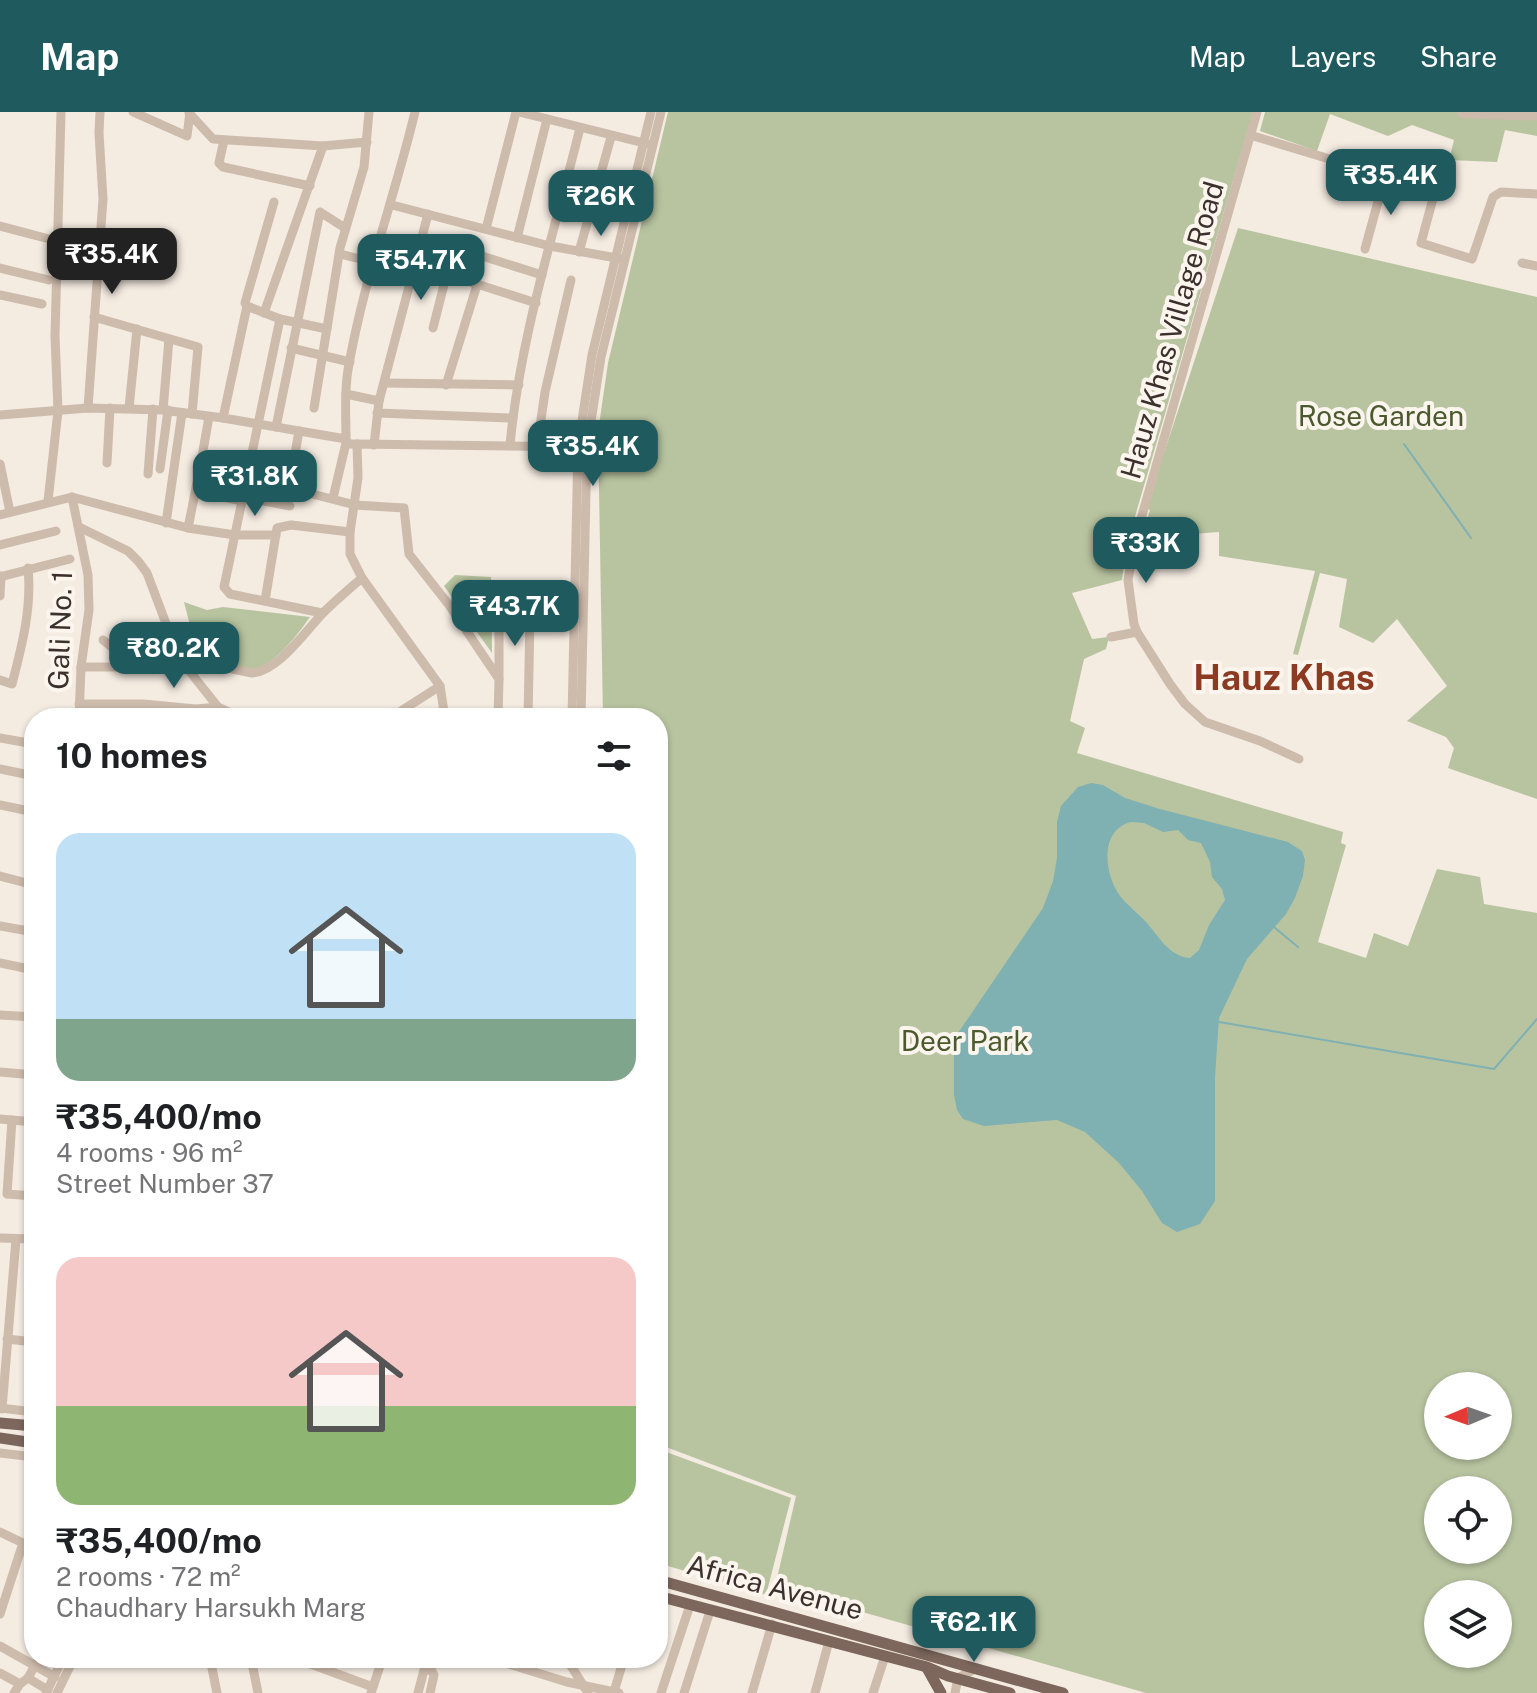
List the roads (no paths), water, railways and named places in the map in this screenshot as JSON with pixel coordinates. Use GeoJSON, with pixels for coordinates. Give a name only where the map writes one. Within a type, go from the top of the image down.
{"type":"FeatureCollection","features":[{"type":"Feature","properties":{"kind":"main road"},"geometry":{"type":"LineString","coordinates":[[0,1423],[24,1425]]}},
{"type":"Feature","properties":{"kind":"main road"},"geometry":{"type":"LineString","coordinates":[[0,1438],[24,1442]]}},
{"type":"Feature","properties":{"kind":"main road","name":"Africa Avenue"},"geometry":{"type":"LineString","coordinates":[[668,1583],[1063,1693]]}},
{"type":"Feature","properties":{"kind":"main road","name":"Africa Avenue"},"geometry":{"type":"LineString","coordinates":[[668,1599],[927,1667],[958,1678],[971,1687],[1010,1693]]}},
{"type":"Feature","properties":{"kind":"main road"},"geometry":{"type":"LineString","coordinates":[[927,1667],[941,1693]]}},
{"type":"Feature","properties":{"kind":"street"},"geometry":{"type":"LineString","coordinates":[[48,501],[58,411],[55,336],[61,112]]}},
{"type":"Feature","properties":{"kind":"street"},"geometry":{"type":"LineString","coordinates":[[88,408],[103,199],[100,112]]}},
{"type":"Feature","properties":{"kind":"street"},"geometry":{"type":"LineString","coordinates":[[133,112],[187,136],[190,113]]}},
{"type":"Feature","properties":{"kind":"street"},"geometry":{"type":"LineString","coordinates":[[314,408],[345,228],[361,184],[369,112]]}},
{"type":"Feature","properties":{"kind":"street"},"geometry":{"type":"LineString","coordinates":[[415,112],[392,205],[372,262],[350,362],[346,394],[355,505],[350,554],[362,578],[440,686],[443,708]]}},
{"type":"Feature","properties":{"kind":"street"},"geometry":{"type":"LineString","coordinates":[[486,229],[518,112],[648,144]]}},
{"type":"Feature","properties":{"kind":"street"},"geometry":{"type":"LineString","coordinates":[[581,708],[582,447],[592,355],[621,259],[648,144],[651,112]]}},
{"type":"Feature","properties":{"kind":"street"},"geometry":{"type":"LineString","coordinates":[[648,144],[661,112]]}},
{"type":"Feature","properties":{"kind":"street","name":"Hauz Khas Village Road"},"geometry":{"type":"LineString","coordinates":[[1257,112],[1135,540],[1128,580],[1137,632],[1185,704],[1205,722],[1260,741],[1299,759]]}},
{"type":"Feature","properties":{"kind":"street"},"geometry":{"type":"LineString","coordinates":[[190,113],[213,139],[323,146],[367,142]]}},
{"type":"Feature","properties":{"kind":"street"},"geometry":{"type":"LineString","coordinates":[[1462,114],[1537,116]]}},
{"type":"Feature","properties":{"kind":"street"},"geometry":{"type":"LineString","coordinates":[[517,238],[547,119]]}},
{"type":"Feature","properties":{"kind":"street"},"geometry":{"type":"LineString","coordinates":[[510,445],[542,275],[580,128]]}},
{"type":"Feature","properties":{"kind":"street"},"geometry":{"type":"LineString","coordinates":[[1250,135],[1435,191],[1421,243],[1472,259],[1495,195],[1512,192],[1537,194]]}},
{"type":"Feature","properties":{"kind":"street"},"geometry":{"type":"LineString","coordinates":[[579,252],[611,137]]}},
{"type":"Feature","properties":{"kind":"street"},"geometry":{"type":"LineString","coordinates":[[224,140],[219,163],[223,167],[310,186]]}},
{"type":"Feature","properties":{"kind":"street"},"geometry":{"type":"LineString","coordinates":[[264,313],[323,146]]}},
{"type":"Feature","properties":{"kind":"street"},"geometry":{"type":"LineString","coordinates":[[1365,249],[1385,176]]}},
{"type":"Feature","properties":{"kind":"street"},"geometry":{"type":"LineString","coordinates":[[223,418],[247,306],[245,297],[274,202]]}},
{"type":"Feature","properties":{"kind":"street"},"geometry":{"type":"LineString","coordinates":[[392,205],[550,246],[621,259]]}},
{"type":"Feature","properties":{"kind":"street"},"geometry":{"type":"LineString","coordinates":[[276,427],[320,212],[345,228]]}},
{"type":"Feature","properties":{"kind":"street"},"geometry":{"type":"LineString","coordinates":[[374,445],[379,401],[428,214]]}},
{"type":"Feature","properties":{"kind":"street"},"geometry":{"type":"LineString","coordinates":[[0,226],[53,240]]}},
{"type":"Feature","properties":{"kind":"street"},"geometry":{"type":"LineString","coordinates":[[433,328],[451,247],[542,275]]}},
{"type":"Feature","properties":{"kind":"street"},"geometry":{"type":"LineString","coordinates":[[340,254],[372,262]]}},
{"type":"Feature","properties":{"kind":"street"},"geometry":{"type":"LineString","coordinates":[[1522,263],[1537,266]]}},
{"type":"Feature","properties":{"kind":"street"},"geometry":{"type":"LineString","coordinates":[[0,268],[49,280]]}},
{"type":"Feature","properties":{"kind":"street"},"geometry":{"type":"LineString","coordinates":[[447,273],[536,303]]}},
{"type":"Feature","properties":{"kind":"street"},"geometry":{"type":"LineString","coordinates":[[537,447],[545,392],[571,280]]}},
{"type":"Feature","properties":{"kind":"street"},"geometry":{"type":"LineString","coordinates":[[446,385],[477,285]]}},
{"type":"Feature","properties":{"kind":"street"},"geometry":{"type":"LineString","coordinates":[[0,295],[42,304]]}},
{"type":"Feature","properties":{"kind":"street"},"geometry":{"type":"LineString","coordinates":[[247,306],[280,319],[327,329]]}},
{"type":"Feature","properties":{"kind":"street"},"geometry":{"type":"LineString","coordinates":[[94,317],[198,347],[166,523]]}},
{"type":"Feature","properties":{"kind":"street"},"geometry":{"type":"LineString","coordinates":[[280,319],[226,591],[322,613]]}},
{"type":"Feature","properties":{"kind":"street"},"geometry":{"type":"LineString","coordinates":[[129,408],[137,329]]}},
{"type":"Feature","properties":{"kind":"street"},"geometry":{"type":"LineString","coordinates":[[160,469],[169,339]]}},
{"type":"Feature","properties":{"kind":"street"},"geometry":{"type":"LineString","coordinates":[[291,348],[350,362]]}},
{"type":"Feature","properties":{"kind":"street"},"geometry":{"type":"LineString","coordinates":[[385,383],[519,385]]}},
{"type":"Feature","properties":{"kind":"street"},"geometry":{"type":"LineString","coordinates":[[346,394],[379,401]]}},
{"type":"Feature","properties":{"kind":"street"},"geometry":{"type":"LineString","coordinates":[[107,463],[110,408]]}},
{"type":"Feature","properties":{"kind":"street"},"geometry":{"type":"LineString","coordinates":[[0,415],[129,408],[223,418],[374,445],[582,447]]}},
{"type":"Feature","properties":{"kind":"street"},"geometry":{"type":"LineString","coordinates":[[148,474],[162,410]]}},
{"type":"Feature","properties":{"kind":"street"},"geometry":{"type":"LineString","coordinates":[[377,413],[513,418]]}},
{"type":"Feature","properties":{"kind":"street"},"geometry":{"type":"LineString","coordinates":[[188,528],[209,417]]}},
{"type":"Feature","properties":{"kind":"street"},"geometry":{"type":"LineString","coordinates":[[299,431],[289,488],[355,505],[404,508],[409,554],[449,605],[499,679]]}},
{"type":"Feature","properties":{"kind":"street"},"geometry":{"type":"LineString","coordinates":[[333,498],[350,442]]}},
{"type":"Feature","properties":{"kind":"street"},"geometry":{"type":"LineString","coordinates":[[0,464],[5,513],[72,497],[188,528],[235,535],[276,535]]}},
{"type":"Feature","properties":{"kind":"street"},"geometry":{"type":"LineString","coordinates":[[196,491],[290,506]]}},
{"type":"Feature","properties":{"kind":"street","name":"Gali No. 1"},"geometry":{"type":"LineString","coordinates":[[72,497],[88,575],[89,610],[79,708]]}},
{"type":"Feature","properties":{"kind":"street"},"geometry":{"type":"LineString","coordinates":[[265,601],[277,528],[291,525],[350,532]]}},
{"type":"Feature","properties":{"kind":"street"},"geometry":{"type":"LineString","coordinates":[[79,527],[128,551],[138,561],[147,573],[179,658],[218,707]]}},
{"type":"Feature","properties":{"kind":"street"},"geometry":{"type":"LineString","coordinates":[[0,545],[56,531]]}},
{"type":"Feature","properties":{"kind":"street"},"geometry":{"type":"LineString","coordinates":[[0,596],[1,577],[70,559]]}},
{"type":"Feature","properties":{"kind":"street"},"geometry":{"type":"LineString","coordinates":[[0,680],[12,684],[20,653],[28,610],[28,568]]}},
{"type":"Feature","properties":{"kind":"street"},"geometry":{"type":"LineString","coordinates":[[179,658],[260,672],[292,648],[322,613],[362,578]]}},
{"type":"Feature","properties":{"kind":"street"},"geometry":{"type":"LineString","coordinates":[[498,708],[499,609],[502,601],[579,598]]}},
{"type":"Feature","properties":{"kind":"street"},"geometry":{"type":"LineString","coordinates":[[573,708],[579,598]]}},
{"type":"Feature","properties":{"kind":"street"},"geometry":{"type":"LineString","coordinates":[[528,708],[530,617]]}},
{"type":"Feature","properties":{"kind":"street"},"geometry":{"type":"LineString","coordinates":[[1111,637],[1137,632]]}},
{"type":"Feature","properties":{"kind":"street"},"geometry":{"type":"LineString","coordinates":[[103,640],[113,648],[117,639],[138,664],[186,668]]}},
{"type":"Feature","properties":{"kind":"street"},"geometry":{"type":"LineString","coordinates":[[81,667],[118,667],[128,652]]}},
{"type":"Feature","properties":{"kind":"street"},"geometry":{"type":"LineString","coordinates":[[406,708],[440,686]]}},
{"type":"Feature","properties":{"kind":"street"},"geometry":{"type":"LineString","coordinates":[[79,704],[143,704],[185,708]]}},
{"type":"Feature","properties":{"kind":"street"},"geometry":{"type":"LineString","coordinates":[[207,708],[218,707]]}},
{"type":"Feature","properties":{"kind":"street"},"geometry":{"type":"LineString","coordinates":[[0,738],[24,742]]}},
{"type":"Feature","properties":{"kind":"street"},"geometry":{"type":"LineString","coordinates":[[0,769],[24,774]]}},
{"type":"Feature","properties":{"kind":"street"},"geometry":{"type":"LineString","coordinates":[[0,805],[24,810]]}},
{"type":"Feature","properties":{"kind":"street"},"geometry":{"type":"LineString","coordinates":[[0,876],[24,882]]}},
{"type":"Feature","properties":{"kind":"street"},"geometry":{"type":"LineString","coordinates":[[0,926],[24,930]]}},
{"type":"Feature","properties":{"kind":"street"},"geometry":{"type":"LineString","coordinates":[[0,963],[24,968]]}},
{"type":"Feature","properties":{"kind":"street"},"geometry":{"type":"LineString","coordinates":[[0,1015],[24,1016]]}},
{"type":"Feature","properties":{"kind":"street"},"geometry":{"type":"LineString","coordinates":[[0,1072],[24,1074]]}},
{"type":"Feature","properties":{"kind":"street"},"geometry":{"type":"LineString","coordinates":[[0,1119],[24,1121]]}},
{"type":"Feature","properties":{"kind":"street"},"geometry":{"type":"LineString","coordinates":[[12,1120],[5,1149],[7,1194],[24,1195]]}},
{"type":"Feature","properties":{"kind":"street"},"geometry":{"type":"LineString","coordinates":[[0,1238],[24,1239]]}},
{"type":"Feature","properties":{"kind":"street"},"geometry":{"type":"LineString","coordinates":[[16,1239],[1,1408],[24,1411]]}},
{"type":"Feature","properties":{"kind":"street"},"geometry":{"type":"LineString","coordinates":[[7,1339],[24,1341]]}},
{"type":"Feature","properties":{"kind":"street"},"geometry":{"type":"LineString","coordinates":[[0,1453],[24,1456]]}},
{"type":"Feature","properties":{"kind":"street"},"geometry":{"type":"LineString","coordinates":[[0,1532],[23,1543],[0,1614]]}},
{"type":"Feature","properties":{"kind":"street"},"geometry":{"type":"LineString","coordinates":[[661,1693],[690,1605]]}},
{"type":"Feature","properties":{"kind":"street"},"geometry":{"type":"LineString","coordinates":[[684,1693],[710,1611]]}},
{"type":"Feature","properties":{"kind":"street"},"geometry":{"type":"LineString","coordinates":[[752,1693],[772,1624]]}},
{"type":"Feature","properties":{"kind":"street"},"geometry":{"type":"LineString","coordinates":[[815,1693],[829,1641]]}},
{"type":"Feature","properties":{"kind":"street"},"geometry":{"type":"LineString","coordinates":[[0,1646],[24,1655]]}},
{"type":"Feature","properties":{"kind":"street"},"geometry":{"type":"LineString","coordinates":[[873,1693],[885,1656]]}},
{"type":"Feature","properties":{"kind":"street"},"geometry":{"type":"LineString","coordinates":[[14,1693],[33,1668]]}},
{"type":"Feature","properties":{"kind":"street"},"geometry":{"type":"LineString","coordinates":[[45,1668],[55,1677]]}},
{"type":"Feature","properties":{"kind":"street"},"geometry":{"type":"LineString","coordinates":[[50,1692],[59,1668]]}},
{"type":"Feature","properties":{"kind":"street"},"geometry":{"type":"LineString","coordinates":[[50,1692],[67,1668]]}},
{"type":"Feature","properties":{"kind":"street"},"geometry":{"type":"LineString","coordinates":[[212,1668],[217,1693]]}},
{"type":"Feature","properties":{"kind":"street"},"geometry":{"type":"LineString","coordinates":[[253,1668],[258,1693]]}},
{"type":"Feature","properties":{"kind":"street"},"geometry":{"type":"LineString","coordinates":[[318,1668],[372,1690],[379,1668]]}},
{"type":"Feature","properties":{"kind":"street"},"geometry":{"type":"LineString","coordinates":[[523,1668],[579,1688],[616,1692],[622,1668]]}},
{"type":"Feature","properties":{"kind":"street"},"geometry":{"type":"LineString","coordinates":[[570,1668],[579,1688]]}},
{"type":"Feature","properties":{"kind":"street"},"geometry":{"type":"LineString","coordinates":[[955,1693],[958,1678],[977,1668]]}},
{"type":"Feature","properties":{"kind":"street"},"geometry":{"type":"LineString","coordinates":[[971,1687],[977,1668]]}},
{"type":"Feature","properties":{"kind":"street"},"geometry":{"type":"LineString","coordinates":[[418,1693],[424,1670],[431,1670],[434,1677],[430,1693]]}},
{"type":"Feature","properties":{"kind":"street"},"geometry":{"type":"LineString","coordinates":[[0,1673],[50,1692]]}},
{"type":"Feature","properties":{"kind":"water"},"geometry":{"type":"Polygon","coordinates":[[[1091,783],[1103,785],[1125,798],[1160,809],[1288,842],[1302,851],[1305,860],[1295,898],[1286,914],[1247,959],[1219,1018],[1215,1077],[1215,1201],[1200,1224],[1177,1232],[1162,1223],[1119,1163],[1085,1132],[1057,1120],[984,1126],[963,1119],[957,1110],[954,1039],[1043,908],[1053,881],[1061,806],[1078,787],[1091,783]],[[1131,822],[1114,834],[1109,843],[1110,876],[1120,896],[1166,945],[1177,954],[1190,958],[1199,950],[1209,925],[1225,900],[1222,889],[1212,877],[1210,862],[1201,843],[1188,840],[1178,830],[1163,832],[1144,823],[1131,822]]]}},
{"type":"Feature","properties":{"kind":"waterway"},"geometry":{"type":"LineString","coordinates":[[1404,444],[1471,538]]}},
{"type":"Feature","properties":{"kind":"waterway"},"geometry":{"type":"LineString","coordinates":[[1275,928],[1298,947]]}},
{"type":"Feature","properties":{"kind":"waterway"},"geometry":{"type":"LineString","coordinates":[[1219,1022],[1494,1069],[1537,1019]]}},
{"type":"Feature","properties":{"kind":"district","name":"Hauz Khas"},"geometry":{"type":"Point","coordinates":[1284,677]}},
{"type":"Feature","properties":{"kind":"park label","name":"Rose Garden"},"geometry":{"type":"Point","coordinates":[1381,416]}},
{"type":"Feature","properties":{"kind":"park label","name":"Deer Park"},"geometry":{"type":"Point","coordinates":[965,1041]}}]}
